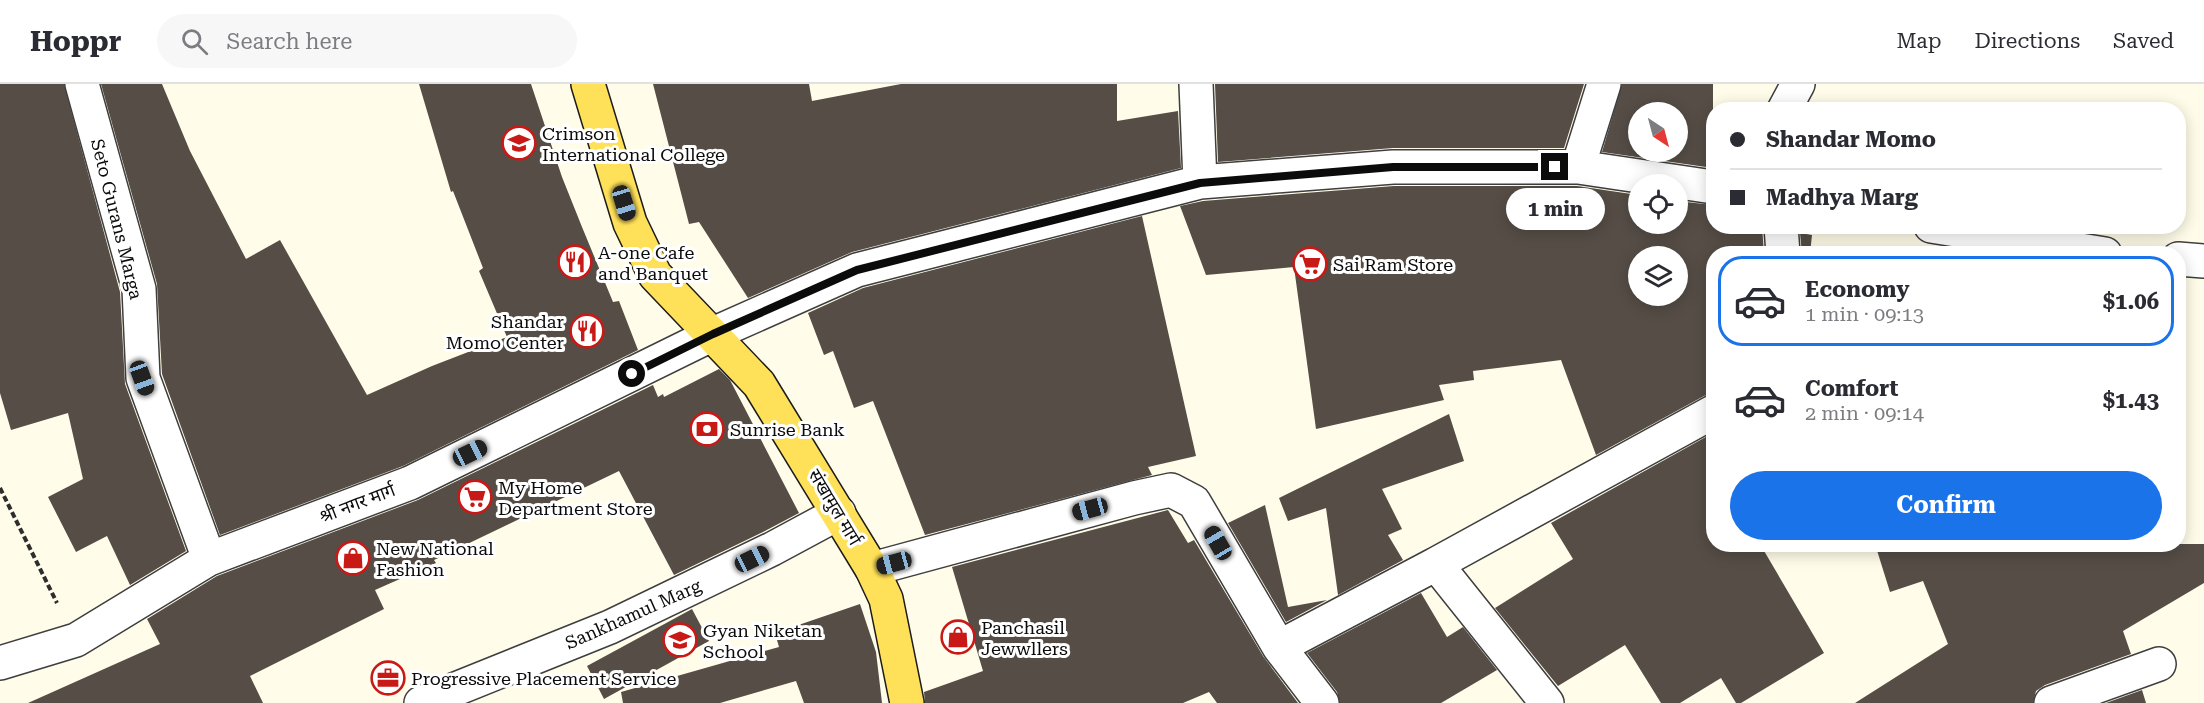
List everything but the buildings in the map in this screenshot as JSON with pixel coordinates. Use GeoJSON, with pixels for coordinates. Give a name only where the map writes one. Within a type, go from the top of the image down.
{"type":"FeatureCollection","features":[{"type":"Feature","properties":{"kind":"main road","name":"संखामुल मार्ग"},"geometry":{"type":"LineString","coordinates":[[588,84],[630,222],[655,276],[759,384],[872,568],[886,599],[907,703]]}},
{"type":"Feature","properties":{"kind":"street","name":"Seto Gurans Marga"},"geometry":{"type":"LineString","coordinates":[[82,84],[139,289],[142,378],[209,559]]}},
{"type":"Feature","properties":{"kind":"street"},"geometry":{"type":"LineString","coordinates":[[1196,84],[1200,183]]}},
{"type":"Feature","properties":{"kind":"street"},"geometry":{"type":"LineString","coordinates":[[1578,167],[1604,84]]}},
{"type":"Feature","properties":{"kind":"street"},"geometry":{"type":"LineString","coordinates":[[1788,102],[1798,84]]}},
{"type":"Feature","properties":{"kind":"street","name":"श्री नगर मार्ग"},"geometry":{"type":"LineString","coordinates":[[0,663],[76,640],[209,559],[410,483],[713,334],[857,270],[1200,183],[1393,167],[1578,167],[1706,186]]}},
{"type":"Feature","properties":{"kind":"street"},"geometry":{"type":"LineString","coordinates":[[1961,234],[2007,246]]}},
{"type":"Feature","properties":{"kind":"street"},"geometry":{"type":"LineString","coordinates":[[2186,260],[2204,261]]}},
{"type":"Feature","properties":{"kind":"street"},"geometry":{"type":"LineString","coordinates":[[1279,646],[1436,564],[1706,416]]}},
{"type":"Feature","properties":{"kind":"street"},"geometry":{"type":"LineString","coordinates":[[872,568],[1171,490],[1194,502],[1279,646],[1322,703]]}},
{"type":"Feature","properties":{"kind":"street","name":"Sankhamul Marg"},"geometry":{"type":"LineString","coordinates":[[421,703],[610,627],[772,549],[839,513]]}},
{"type":"Feature","properties":{"kind":"street"},"geometry":{"type":"LineString","coordinates":[[1436,564],[1547,703]]}},
{"type":"Feature","properties":{"kind":"street"},"geometry":{"type":"LineString","coordinates":[[2051,703],[2159,664]]}},
{"type":"Feature","properties":{"kind":"path"},"geometry":{"type":"LineString","coordinates":[[0,488],[76,640]]}},
{"type":"Feature","properties":{"kind":"place","name":"Crimson International College"},"geometry":{"type":"Point","coordinates":[519,143]}},
{"type":"Feature","properties":{"kind":"place","name":"A-one Cafe and Banquet"},"geometry":{"type":"Point","coordinates":[575,262]}},
{"type":"Feature","properties":{"kind":"place","name":"Sai Ram Store"},"geometry":{"type":"Point","coordinates":[1310,264]}},
{"type":"Feature","properties":{"kind":"place","name":"Shandar Momo Center"},"geometry":{"type":"Point","coordinates":[587,331]}},
{"type":"Feature","properties":{"kind":"place","name":"Sunrise Bank"},"geometry":{"type":"Point","coordinates":[707,429]}},
{"type":"Feature","properties":{"kind":"place","name":"My Home Department Store"},"geometry":{"type":"Point","coordinates":[475,497]}},
{"type":"Feature","properties":{"kind":"place","name":"New National Fashion"},"geometry":{"type":"Point","coordinates":[353,558]}},
{"type":"Feature","properties":{"kind":"place","name":"Panchasil Jewwllers"},"geometry":{"type":"Point","coordinates":[958,637]}},
{"type":"Feature","properties":{"kind":"place","name":"Gyan Niketan School"},"geometry":{"type":"Point","coordinates":[680,640]}},
{"type":"Feature","properties":{"kind":"place","name":"Progressive Placement Service"},"geometry":{"type":"Point","coordinates":[388,678]}},
{"type":"Feature","properties":{"kind":"route"},"geometry":{"type":"LineString","coordinates":[[632,374],[713,334],[857,270],[1200,183],[1393,167],[1555,167]]}}]}
